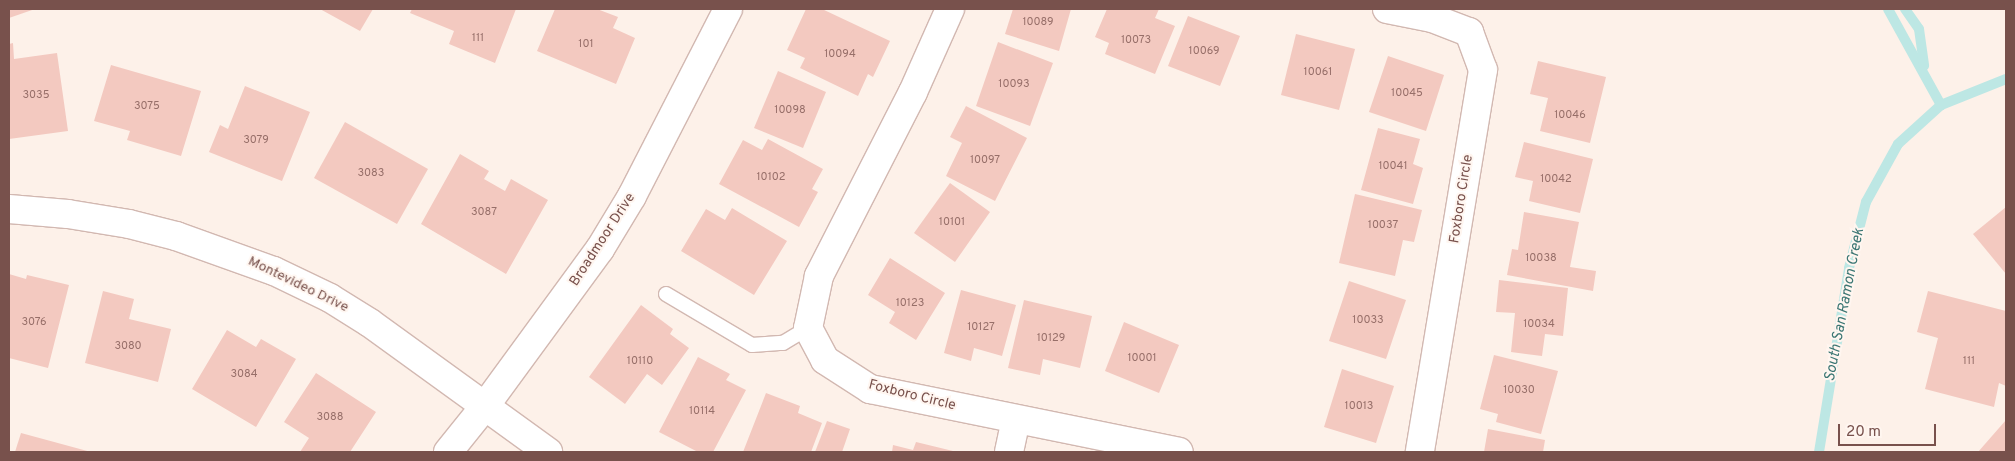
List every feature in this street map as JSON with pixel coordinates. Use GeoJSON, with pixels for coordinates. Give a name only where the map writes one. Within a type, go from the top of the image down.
{"type":"FeatureCollection","features":[{"type":"Feature","properties":{"kind":"street","name":"Broadmoor Drive"},"geometry":{"type":"LineString","coordinates":[[448,452],[485,406],[600,249],[632,196],[728,9]]}},
{"type":"Feature","properties":{"kind":"street"},"geometry":{"type":"LineString","coordinates":[[808,328],[820,276],[913,92],[950,9]]}},
{"type":"Feature","properties":{"kind":"street","name":"Foxboro Circle"},"geometry":{"type":"LineString","coordinates":[[1386,9],[1432,18],[1469,32],[1483,70],[1420,452]]}},
{"type":"Feature","properties":{"kind":"street","name":"Montevideo Drive"},"geometry":{"type":"LineString","coordinates":[[9,209],[68,214],[129,224],[185,238],[274,271],[330,298],[370,323],[548,452]]}},
{"type":"Feature","properties":{"kind":"street","name":"Foxboro Circle"},"geometry":{"type":"LineString","coordinates":[[808,328],[825,360],[870,389],[1179,452]]}},
{"type":"Feature","properties":{"kind":"street"},"geometry":{"type":"LineString","coordinates":[[1009,452],[1016,420]]}},
{"type":"Feature","properties":{"kind":"lane"},"geometry":{"type":"LineString","coordinates":[[666,294],[752,345],[783,343],[808,328]]}},
{"type":"Feature","properties":{"kind":"building"},"geometry":{"type":"Polygon","coordinates":[[[9,9],[35,9],[9,18],[9,9]]]}},
{"type":"Feature","properties":{"kind":"building"},"geometry":{"type":"Polygon","coordinates":[[[320,9],[373,9],[360,31],[320,9]]]}},
{"type":"Feature","properties":{"kind":"building"},"geometry":{"type":"Polygon","coordinates":[[[412,9],[516,9],[495,63],[449,44],[454,31],[410,13],[412,9]]]}},
{"type":"Feature","properties":{"kind":"building"},"geometry":{"type":"Polygon","coordinates":[[[555,9],[597,9],[618,17],[613,28],[635,38],[616,84],[537,51],[555,9]]]}},
{"type":"Feature","properties":{"kind":"building"},"geometry":{"type":"Polygon","coordinates":[[[806,9],[822,9],[890,41],[873,77],[868,74],[858,96],[800,68],[805,58],[787,50],[806,9]]]}},
{"type":"Feature","properties":{"kind":"building"},"geometry":{"type":"Polygon","coordinates":[[[1013,9],[1071,9],[1059,51],[1005,34],[1013,9]]]}},
{"type":"Feature","properties":{"kind":"building"},"geometry":{"type":"Polygon","coordinates":[[[1107,9],[1159,9],[1155,18],[1175,26],[1155,74],[1105,54],[1109,43],[1095,37],[1107,9]]]}},
{"type":"Feature","properties":{"kind":"building"},"geometry":{"type":"Polygon","coordinates":[[[1188,16],[1240,36],[1220,86],[1168,66],[1188,16]]]}},
{"type":"Feature","properties":{"kind":"building"},"geometry":{"type":"Polygon","coordinates":[[[1296,34],[1355,49],[1339,110],[1281,95],[1296,34]]]}},
{"type":"Feature","properties":{"kind":"building"},"geometry":{"type":"Polygon","coordinates":[[[998,42],[1053,63],[1030,126],[976,106],[998,42]]]}},
{"type":"Feature","properties":{"kind":"building"},"geometry":{"type":"Polygon","coordinates":[[[13,43],[14,59],[57,53],[68,131],[9,139],[9,44],[13,43]]]}},
{"type":"Feature","properties":{"kind":"building"},"geometry":{"type":"Polygon","coordinates":[[[1388,56],[1444,75],[1426,131],[1369,112],[1388,56]]]}},
{"type":"Feature","properties":{"kind":"building"},"geometry":{"type":"Polygon","coordinates":[[[1538,61],[1606,77],[1590,143],[1540,131],[1548,98],[1530,94],[1538,61]]]}},
{"type":"Feature","properties":{"kind":"building"},"geometry":{"type":"Polygon","coordinates":[[[111,65],[201,91],[181,156],[127,140],[130,131],[94,121],[111,65]]]}},
{"type":"Feature","properties":{"kind":"building"},"geometry":{"type":"Polygon","coordinates":[[[778,71],[826,92],[803,148],[754,128],[778,71]]]}},
{"type":"Feature","properties":{"kind":"building"},"geometry":{"type":"Polygon","coordinates":[[[245,86],[310,112],[282,181],[209,152],[220,125],[228,129],[245,86]]]}},
{"type":"Feature","properties":{"kind":"building"},"geometry":{"type":"Polygon","coordinates":[[[966,106],[1027,138],[995,201],[946,176],[962,143],[950,137],[966,106]]]}},
{"type":"Feature","properties":{"kind":"building"},"geometry":{"type":"Polygon","coordinates":[[[345,122],[428,169],[397,224],[314,178],[345,122]]]}},
{"type":"Feature","properties":{"kind":"building"},"geometry":{"type":"Polygon","coordinates":[[[1378,128],[1420,139],[1413,164],[1423,168],[1413,204],[1361,190],[1378,128]]]}},
{"type":"Feature","properties":{"kind":"building"},"geometry":{"type":"Polygon","coordinates":[[[768,139],[823,169],[812,189],[818,192],[799,227],[719,184],[743,140],[762,150],[768,139]]]}},
{"type":"Feature","properties":{"kind":"building"},"geometry":{"type":"Polygon","coordinates":[[[1524,142],[1593,159],[1580,213],[1529,201],[1533,181],[1515,177],[1524,142]]]}},
{"type":"Feature","properties":{"kind":"building"},"geometry":{"type":"Polygon","coordinates":[[[460,154],[489,171],[484,179],[505,191],[511,179],[548,200],[506,274],[421,224],[460,154]]]}},
{"type":"Feature","properties":{"kind":"building"},"geometry":{"type":"Polygon","coordinates":[[[950,183],[990,212],[955,262],[914,233],[950,183]]]}},
{"type":"Feature","properties":{"kind":"building"},"geometry":{"type":"Polygon","coordinates":[[[1355,194],[1422,210],[1414,242],[1403,240],[1395,276],[1339,263],[1355,194]]]}},
{"type":"Feature","properties":{"kind":"building"},"geometry":{"type":"Polygon","coordinates":[[[2006,207],[2006,274],[1973,234],[2006,207]]]}},
{"type":"Feature","properties":{"kind":"building"},"geometry":{"type":"Polygon","coordinates":[[[732,208],[787,241],[754,295],[681,251],[706,209],[725,220],[732,208]]]}},
{"type":"Feature","properties":{"kind":"building"},"geometry":{"type":"Polygon","coordinates":[[[1524,212],[1579,222],[1570,267],[1596,271],[1593,291],[1507,275],[1512,249],[1518,250],[1524,212]]]}},
{"type":"Feature","properties":{"kind":"building"},"geometry":{"type":"Polygon","coordinates":[[[890,258],[945,293],[916,340],[889,323],[895,312],[868,295],[890,258]]]}},
{"type":"Feature","properties":{"kind":"building"},"geometry":{"type":"Polygon","coordinates":[[[9,274],[26,279],[27,275],[69,285],[48,368],[9,358],[9,274]]]}},
{"type":"Feature","properties":{"kind":"building"},"geometry":{"type":"Polygon","coordinates":[[[1499,280],[1568,288],[1563,336],[1545,334],[1542,356],[1511,352],[1515,313],[1496,312],[1499,280]]]}},
{"type":"Feature","properties":{"kind":"building"},"geometry":{"type":"Polygon","coordinates":[[[1349,281],[1406,300],[1386,359],[1329,341],[1349,281]]]}},
{"type":"Feature","properties":{"kind":"building"},"geometry":{"type":"Polygon","coordinates":[[[961,290],[1016,305],[1002,356],[974,348],[971,361],[944,353],[961,290]]]}},
{"type":"Feature","properties":{"kind":"building"},"geometry":{"type":"Polygon","coordinates":[[[103,291],[134,299],[129,319],[171,329],[158,382],[85,363],[103,291]]]}},
{"type":"Feature","properties":{"kind":"building"},"geometry":{"type":"Polygon","coordinates":[[[1928,291],[2006,311],[2006,386],[1999,383],[1994,407],[1925,389],[1938,338],[1917,332],[1928,291]]]}},
{"type":"Feature","properties":{"kind":"building"},"geometry":{"type":"Polygon","coordinates":[[[1024,300],[1092,316],[1080,368],[1043,359],[1040,375],[1008,368],[1024,300]]]}},
{"type":"Feature","properties":{"kind":"building"},"geometry":{"type":"Polygon","coordinates":[[[641,305],[673,329],[670,334],[689,348],[662,385],[647,374],[625,404],[589,377],[641,305]]]}},
{"type":"Feature","properties":{"kind":"building"},"geometry":{"type":"Polygon","coordinates":[[[1124,322],[1179,345],[1159,393],[1105,371],[1124,322]]]}},
{"type":"Feature","properties":{"kind":"building"},"geometry":{"type":"Polygon","coordinates":[[[227,330],[256,347],[261,339],[296,359],[256,427],[192,389],[227,330]]]}},
{"type":"Feature","properties":{"kind":"building"},"geometry":{"type":"Polygon","coordinates":[[[1494,355],[1558,371],[1541,434],[1496,422],[1498,414],[1480,409],[1494,355]]]}},
{"type":"Feature","properties":{"kind":"building"},"geometry":{"type":"Polygon","coordinates":[[[698,357],[730,374],[726,380],[746,390],[713,452],[698,452],[659,432],[698,357]]]}},
{"type":"Feature","properties":{"kind":"building"},"geometry":{"type":"Polygon","coordinates":[[[1342,369],[1394,386],[1376,443],[1324,427],[1342,369]]]}},
{"type":"Feature","properties":{"kind":"building"},"geometry":{"type":"Polygon","coordinates":[[[316,373],[376,412],[350,452],[300,452],[309,438],[284,422],[316,373]]]}},
{"type":"Feature","properties":{"kind":"building"},"geometry":{"type":"Polygon","coordinates":[[[766,393],[800,406],[798,413],[822,423],[811,452],[743,452],[766,393]]]}},
{"type":"Feature","properties":{"kind":"building"},"geometry":{"type":"Polygon","coordinates":[[[2006,420],[2006,452],[1978,452],[2006,420]]]}},
{"type":"Feature","properties":{"kind":"building"},"geometry":{"type":"Polygon","coordinates":[[[827,421],[850,429],[842,452],[815,452],[827,421]]]}},
{"type":"Feature","properties":{"kind":"building"},"geometry":{"type":"Polygon","coordinates":[[[1488,429],[1545,440],[1543,452],[1484,452],[1488,429]]]}},
{"type":"Feature","properties":{"kind":"building"},"geometry":{"type":"Polygon","coordinates":[[[21,433],[91,452],[15,452],[21,433]]]}},
{"type":"Feature","properties":{"kind":"building"},"geometry":{"type":"Polygon","coordinates":[[[916,442],[953,451],[892,452],[893,445],[913,450],[916,442]]]}},
{"type":"Feature","properties":{"kind":"waterway"},"geometry":{"type":"LineString","coordinates":[[1888,9],[1941,105]]}},
{"type":"Feature","properties":{"kind":"waterway"},"geometry":{"type":"LineString","coordinates":[[1905,9],[1919,29],[1924,66]]}},
{"type":"Feature","properties":{"kind":"waterway","name":"South San Ramon Creek"},"geometry":{"type":"LineString","coordinates":[[1819,452],[1849,268],[1866,202],[1898,144],[1941,105],[2006,79]]}}]}
